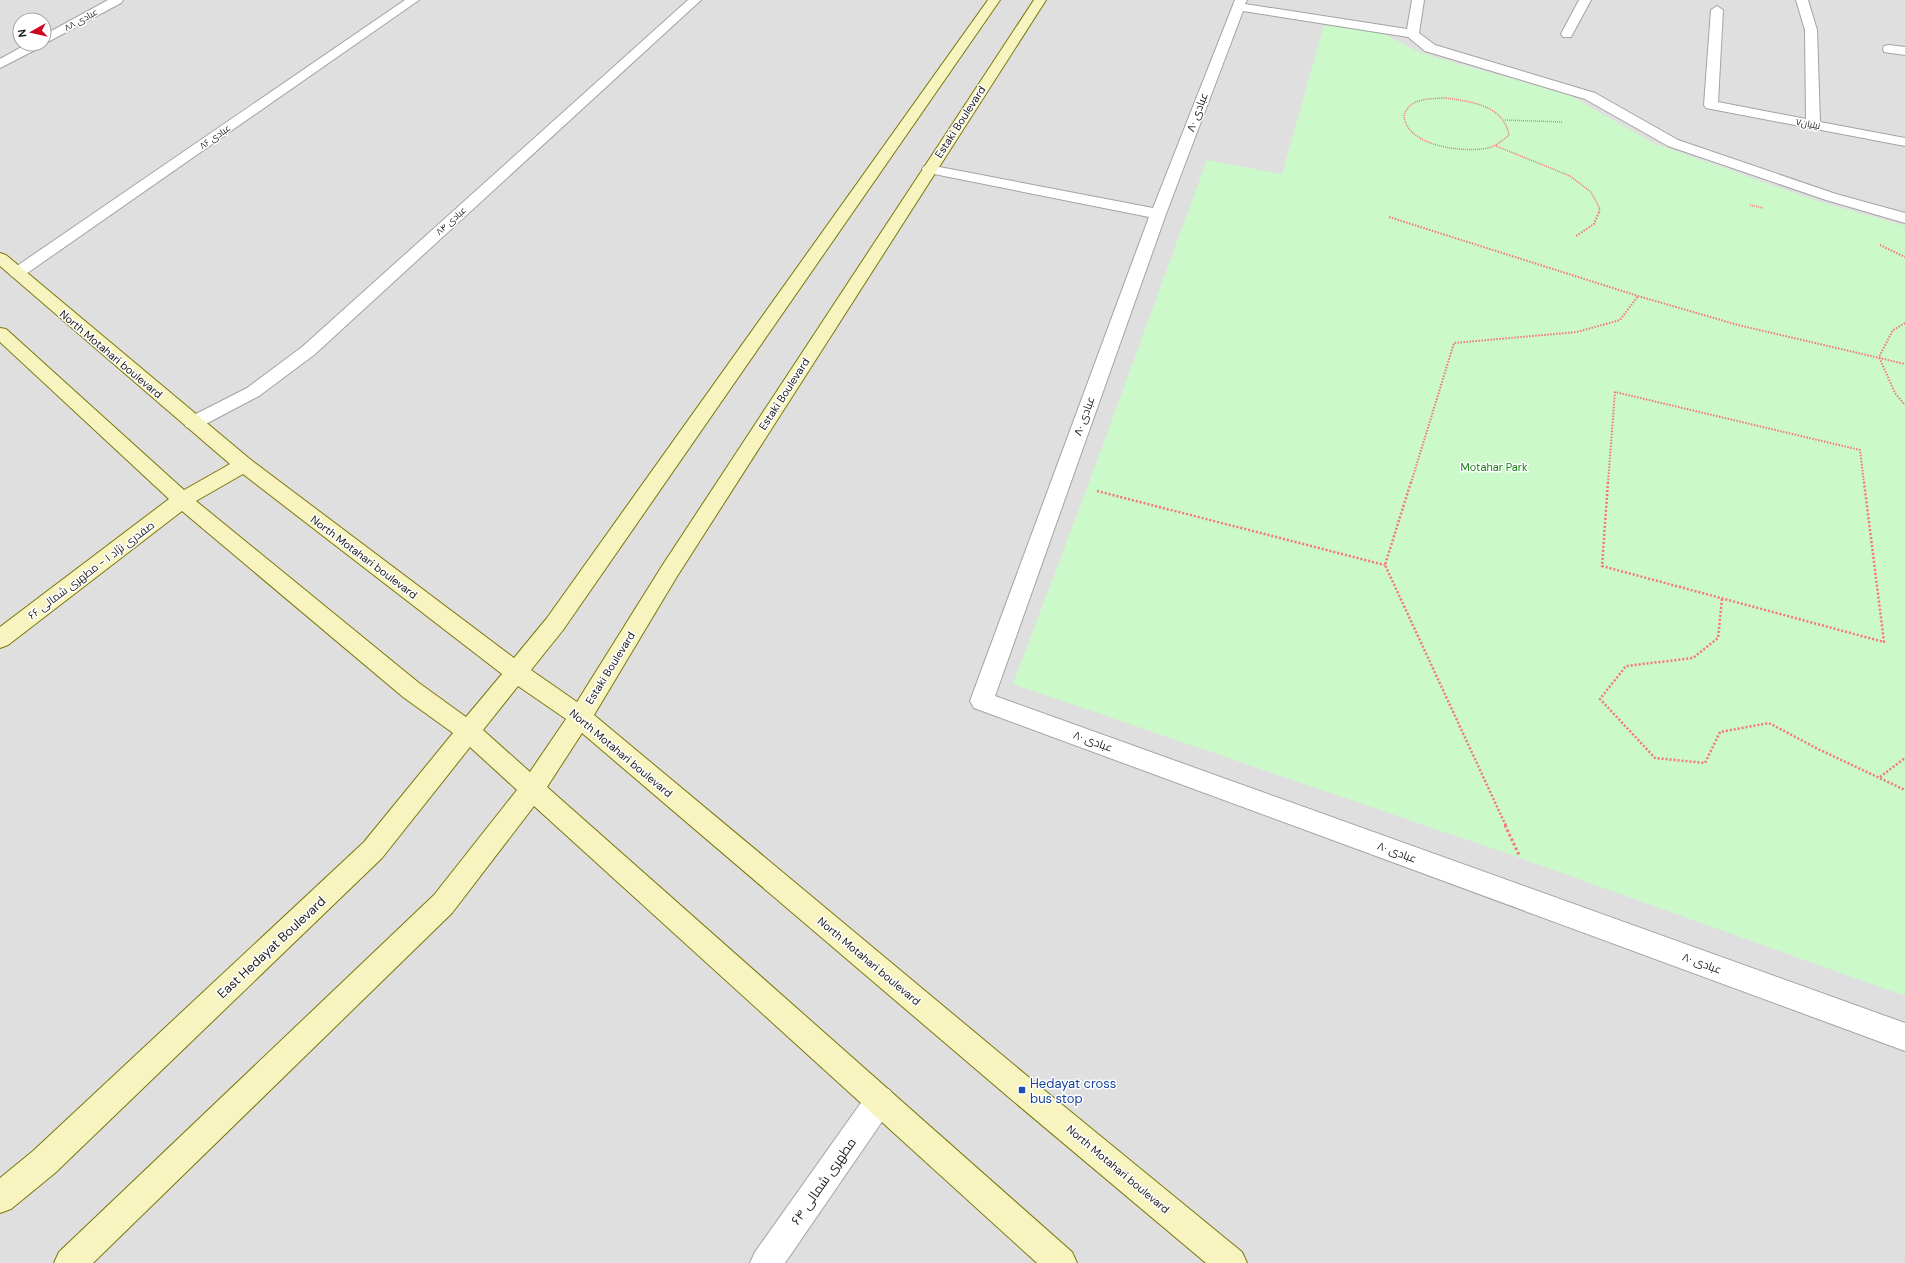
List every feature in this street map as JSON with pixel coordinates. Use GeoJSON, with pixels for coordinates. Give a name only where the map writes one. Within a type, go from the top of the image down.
{"type":"FeatureCollection","features":[{"type":"Feature","properties":{"kind":"main road"},"geometry":{"type":"LineString","coordinates":[[516,672],[555,624],[994,0]]}},
{"type":"Feature","properties":{"kind":"main road","name":"Estaki Boulevard"},"geometry":{"type":"LineString","coordinates":[[532,790],[580,717],[673,566],[1040,0]]}},
{"type":"Feature","properties":{"kind":"main road","name":"North Motahari boulevard"},"geometry":{"type":"LineString","coordinates":[[0,258],[17,274],[244,465],[516,672],[580,717],[1022,1090],[1231,1263]]}},
{"type":"Feature","properties":{"kind":"main road"},"geometry":{"type":"LineString","coordinates":[[0,334],[182,500],[411,690],[468,732],[1061,1263]]}},
{"type":"Feature","properties":{"kind":"main road","name":"صفدری نژاد ۱ - مطهری شمالی ۶۶"},"geometry":{"type":"LineString","coordinates":[[0,639],[182,500],[244,465]]}},
{"type":"Feature","properties":{"kind":"main road","name":"East Hedayat Boulevard"},"geometry":{"type":"LineString","coordinates":[[0,1198],[44,1162],[373,850],[516,672]]}},
{"type":"Feature","properties":{"kind":"main road"},"geometry":{"type":"LineString","coordinates":[[70,1263],[443,904],[532,790]]}},
{"type":"Feature","properties":{"kind":"street","name":"عبادی ۸۸"},"geometry":{"type":"LineString","coordinates":[[52,36],[117,0]]}},
{"type":"Feature","properties":{"kind":"street","name":"عبادی ۸۶"},"geometry":{"type":"LineString","coordinates":[[17,274],[413,0]]}},
{"type":"Feature","properties":{"kind":"street","name":"عبادی ۸۴"},"geometry":{"type":"LineString","coordinates":[[193,423],[253,392],[308,351],[696,0]]}},
{"type":"Feature","properties":{"kind":"street"},"geometry":{"type":"LineString","coordinates":[[1412,34],[1418,0]]}},
{"type":"Feature","properties":{"kind":"street"},"geometry":{"type":"LineString","coordinates":[[1567,34],[1585,0]]}},
{"type":"Feature","properties":{"kind":"street"},"geometry":{"type":"LineString","coordinates":[[1802,0],[1812,30],[1813,125]]}},
{"type":"Feature","properties":{"kind":"street"},"geometry":{"type":"LineString","coordinates":[[1239,4],[1412,34],[1430,48],[1590,96],[1673,143],[1831,197],[1905,218]]}},
{"type":"Feature","properties":{"kind":"street","name":"عبادی ۸۰"},"geometry":{"type":"LineString","coordinates":[[1239,4],[1158,214],[982,701],[1905,1037]]}},
{"type":"Feature","properties":{"kind":"street","name":"نیلیان۷"},"geometry":{"type":"LineString","coordinates":[[1717,10],[1711,105],[1905,142]]}},
{"type":"Feature","properties":{"kind":"street"},"geometry":{"type":"LineString","coordinates":[[1889,48],[1905,51]]}},
{"type":"Feature","properties":{"kind":"street"},"geometry":{"type":"LineString","coordinates":[[0,64],[22,52]]}},
{"type":"Feature","properties":{"kind":"street"},"geometry":{"type":"LineString","coordinates":[[0,55],[13,57]]}},
{"type":"Feature","properties":{"kind":"street"},"geometry":{"type":"LineString","coordinates":[[929,169],[1158,214]]}},
{"type":"Feature","properties":{"kind":"street","name":"مطهری شمالی ۶۴"},"geometry":{"type":"LineString","coordinates":[[766,1263],[880,1100]]}},
{"type":"Feature","properties":{"kind":"path"},"geometry":{"type":"LineString","coordinates":[[1495,146],[1504,141],[1509,135],[1509,127],[1505,120],[1495,112],[1480,105],[1446,98],[1430,99],[1411,105],[1407,108],[1403,116],[1405,124],[1413,133],[1427,141],[1462,149],[1480,149],[1495,146],[1570,176],[1591,192],[1600,209],[1594,224],[1576,236]]}},
{"type":"Feature","properties":{"kind":"path"},"geometry":{"type":"LineString","coordinates":[[1389,217],[1638,296],[1738,325],[1879,356],[1905,364]]}},
{"type":"Feature","properties":{"kind":"path"},"geometry":{"type":"LineString","coordinates":[[1540,904],[1385,565],[1454,343],[1577,332],[1620,320],[1638,296]]}},
{"type":"Feature","properties":{"kind":"path"},"geometry":{"type":"LineString","coordinates":[[1879,356],[1892,330],[1905,323]]}},
{"type":"Feature","properties":{"kind":"path"},"geometry":{"type":"LineString","coordinates":[[1879,356],[1895,392],[1905,405]]}},
{"type":"Feature","properties":{"kind":"path"},"geometry":{"type":"LineString","coordinates":[[1615,392],[1860,450],[1884,642],[1722,599],[1602,566],[1615,392]]}},
{"type":"Feature","properties":{"kind":"path"},"geometry":{"type":"LineString","coordinates":[[1061,482],[1385,565]]}},
{"type":"Feature","properties":{"kind":"path"},"geometry":{"type":"LineString","coordinates":[[1722,599],[1718,638],[1693,658],[1626,666],[1600,699],[1655,758],[1705,763],[1720,732],[1769,723],[1818,749],[1905,790]]}},
{"type":"Feature","properties":{"kind":"path"},"geometry":{"type":"LineString","coordinates":[[1880,778],[1905,758]]}},
{"type":"Feature","properties":{"kind":"shaded area"},"geometry":{"type":"Polygon","coordinates":[[[0,0],[1905,0],[1905,1263],[0,1263],[0,0]]]}},
{"type":"Feature","properties":{"kind":"green space","name":"Motahar Park"},"geometry":{"type":"Polygon","coordinates":[[[1324,25],[1384,34],[1421,53],[1571,96],[1653,143],[1817,201],[1905,226],[1905,996],[1520,858],[1013,684],[1087,488],[1207,160],[1282,174],[1324,25]]]}},
{"type":"Feature","properties":{"kind":"place","name":"Hedayat cross bus stop"},"geometry":{"type":"Point","coordinates":[1022,1090]}}]}
